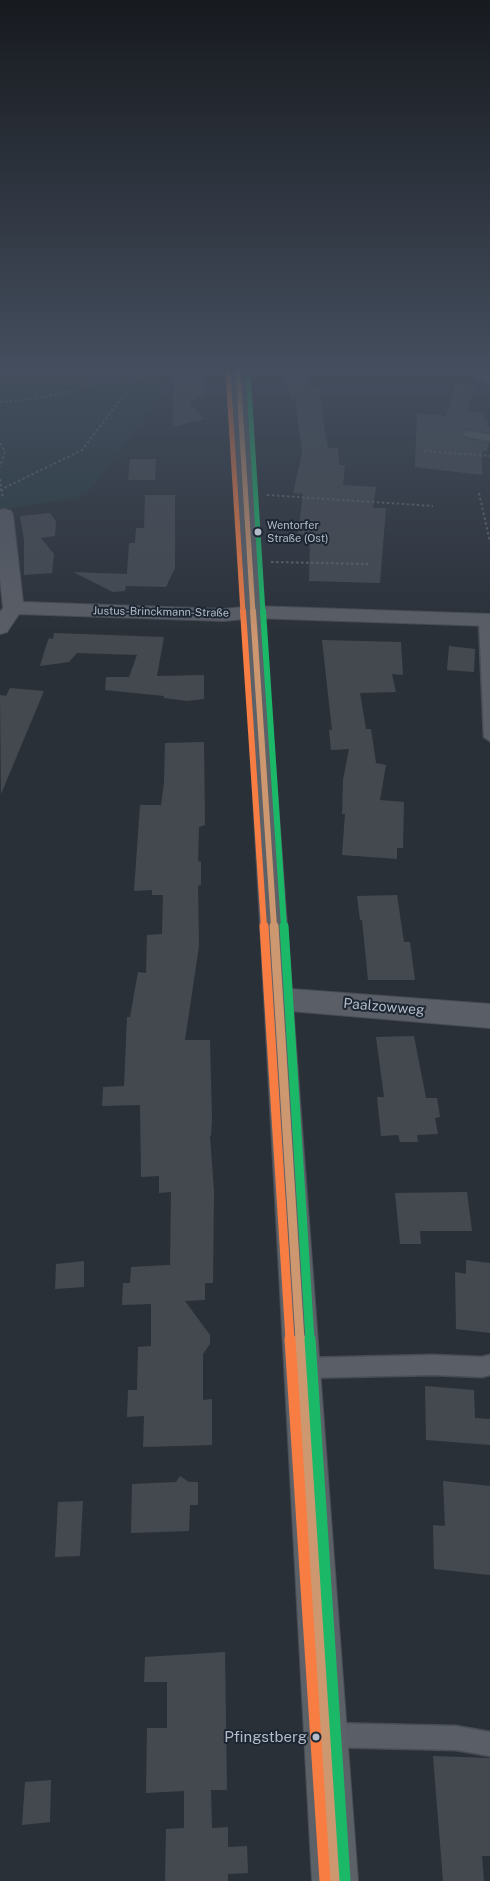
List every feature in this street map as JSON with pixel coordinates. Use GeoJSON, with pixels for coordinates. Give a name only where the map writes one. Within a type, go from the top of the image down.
{"type":"FeatureCollection","features":[{"type":"Feature","properties":{"kind":"main road"},"geometry":{"type":"LineString","coordinates":[[243,460],[335,1881]]}},
{"type":"Feature","properties":{"kind":"street"},"geometry":{"type":"LineString","coordinates":[[0,628],[13,608],[4,515]]}},
{"type":"Feature","properties":{"kind":"street","name":"Justus-Brinckmann-Straße"},"geometry":{"type":"LineString","coordinates":[[13,608],[224,614],[253,612],[488,620]]}},
{"type":"Feature","properties":{"kind":"street","name":"Paalzowweg"},"geometry":{"type":"LineString","coordinates":[[278,999],[490,1016]]}},
{"type":"Feature","properties":{"kind":"lane"},"geometry":{"type":"LineString","coordinates":[[488,620],[490,738]]}},
{"type":"Feature","properties":{"kind":"lane"},"geometry":{"type":"LineString","coordinates":[[301,1368],[433,1365],[482,1367],[490,1365]]}},
{"type":"Feature","properties":{"kind":"lane"},"geometry":{"type":"LineString","coordinates":[[325,1735],[456,1738],[490,1744]]}},
{"type":"Feature","properties":{"kind":"path"},"geometry":{"type":"LineString","coordinates":[[0,490],[62,460]]}},
{"type":"Feature","properties":{"kind":"path"},"geometry":{"type":"LineString","coordinates":[[479,493],[490,542]]}},
{"type":"Feature","properties":{"kind":"path"},"geometry":{"type":"LineString","coordinates":[[245,494],[433,506]]}},
{"type":"Feature","properties":{"kind":"path"},"geometry":{"type":"LineString","coordinates":[[250,562],[368,564]]}},
{"type":"Feature","properties":{"kind":"green space"},"geometry":{"type":"Polygon","coordinates":[[[0,460],[113,460],[87,493],[76,498],[0,510],[0,460]]]}},
{"type":"Feature","properties":{"kind":"building"},"geometry":{"type":"Polygon","coordinates":[[[130,460],[156,460],[155,480],[128,480],[130,460]]]}},
{"type":"Feature","properties":{"kind":"building"},"geometry":{"type":"Polygon","coordinates":[[[300,460],[339,460],[339,465],[345,465],[343,485],[376,487],[373,508],[386,508],[380,583],[309,581],[310,535],[298,534],[303,494],[293,493],[300,460]]]}},
{"type":"Feature","properties":{"kind":"building"},"geometry":{"type":"Polygon","coordinates":[[[415,460],[482,460],[482,475],[415,467],[415,460]]]}},
{"type":"Feature","properties":{"kind":"building"},"geometry":{"type":"Polygon","coordinates":[[[145,495],[175,495],[175,568],[166,587],[126,586],[125,591],[113,592],[73,572],[127,574],[129,543],[135,543],[136,528],[144,528],[145,495]]]}},
{"type":"Feature","properties":{"kind":"building"},"geometry":{"type":"Polygon","coordinates":[[[50,513],[56,521],[55,536],[41,538],[54,554],[52,573],[24,575],[24,540],[20,516],[50,513]]]}},
{"type":"Feature","properties":{"kind":"building"},"geometry":{"type":"Polygon","coordinates":[[[54,633],[164,637],[157,676],[204,675],[204,699],[187,701],[164,698],[164,696],[105,690],[106,677],[129,677],[137,655],[77,653],[69,662],[40,666],[49,638],[53,639],[54,633]]]}},
{"type":"Feature","properties":{"kind":"building"},"geometry":{"type":"Polygon","coordinates":[[[322,640],[401,642],[403,675],[392,674],[396,692],[360,693],[366,729],[371,729],[376,763],[386,765],[380,800],[404,802],[403,848],[397,848],[397,859],[342,855],[345,814],[342,814],[343,780],[349,749],[331,750],[329,730],[332,730],[322,640]]]}},
{"type":"Feature","properties":{"kind":"building"},"geometry":{"type":"Polygon","coordinates":[[[449,646],[475,649],[474,672],[447,670],[449,646]]]}},
{"type":"Feature","properties":{"kind":"building"},"geometry":{"type":"Polygon","coordinates":[[[10,688],[44,691],[1,794],[0,695],[6,696],[10,688]]]}},
{"type":"Feature","properties":{"kind":"building"},"geometry":{"type":"Polygon","coordinates":[[[204,742],[205,825],[199,827],[198,861],[201,862],[201,885],[198,886],[199,946],[185,1040],[210,1040],[212,1119],[210,1136],[214,1191],[213,1283],[205,1283],[205,1300],[185,1301],[210,1335],[210,1344],[203,1354],[203,1400],[212,1399],[212,1445],[143,1447],[144,1416],[127,1417],[128,1390],[137,1390],[138,1347],[151,1346],[151,1304],[122,1305],[123,1283],[130,1283],[131,1267],[170,1265],[171,1192],[159,1193],[159,1176],[141,1177],[140,1105],[102,1106],[103,1087],[124,1086],[127,1017],[130,1017],[138,972],[146,973],[147,935],[162,934],[163,895],[152,895],[152,890],[134,891],[140,805],[161,805],[164,783],[165,743],[204,742]]]}},
{"type":"Feature","properties":{"kind":"building"},"geometry":{"type":"Polygon","coordinates":[[[397,895],[404,942],[410,942],[415,980],[368,980],[362,920],[360,920],[357,896],[397,895]]]}},
{"type":"Feature","properties":{"kind":"building"},"geometry":{"type":"Polygon","coordinates":[[[414,1036],[426,1098],[437,1098],[440,1117],[435,1118],[438,1134],[417,1135],[418,1142],[400,1142],[398,1135],[381,1136],[377,1097],[384,1097],[376,1037],[414,1036]]]}},
{"type":"Feature","properties":{"kind":"building"},"geometry":{"type":"Polygon","coordinates":[[[467,1192],[472,1231],[420,1231],[421,1244],[400,1244],[395,1193],[467,1192]]]}},
{"type":"Feature","properties":{"kind":"building"},"geometry":{"type":"Polygon","coordinates":[[[466,1260],[490,1263],[490,1333],[456,1329],[455,1272],[466,1274],[466,1260]]]}},
{"type":"Feature","properties":{"kind":"building"},"geometry":{"type":"Polygon","coordinates":[[[84,1261],[84,1287],[55,1289],[56,1264],[84,1261]]]}},
{"type":"Feature","properties":{"kind":"building"},"geometry":{"type":"Polygon","coordinates":[[[425,1386],[474,1390],[475,1418],[490,1419],[490,1445],[426,1440],[425,1386]]]}},
{"type":"Feature","properties":{"kind":"building"},"geometry":{"type":"Polygon","coordinates":[[[180,1476],[189,1482],[198,1482],[198,1505],[190,1505],[189,1531],[131,1533],[132,1484],[176,1482],[180,1476]]]}},
{"type":"Feature","properties":{"kind":"building"},"geometry":{"type":"Polygon","coordinates":[[[443,1481],[490,1486],[490,1575],[434,1569],[433,1525],[445,1526],[443,1481]]]}},
{"type":"Feature","properties":{"kind":"building"},"geometry":{"type":"Polygon","coordinates":[[[83,1501],[80,1556],[55,1557],[58,1502],[83,1501]]]}},
{"type":"Feature","properties":{"kind":"building"},"geometry":{"type":"Polygon","coordinates":[[[225,1652],[227,1790],[211,1790],[212,1828],[228,1827],[228,1847],[247,1846],[248,1873],[228,1874],[228,1881],[165,1881],[166,1829],[184,1828],[184,1791],[146,1793],[147,1728],[167,1728],[167,1682],[144,1682],[145,1657],[225,1652]]]}},
{"type":"Feature","properties":{"kind":"building"},"geometry":{"type":"Polygon","coordinates":[[[433,1756],[490,1758],[490,1856],[482,1856],[484,1881],[443,1881],[433,1756]]]}},
{"type":"Feature","properties":{"kind":"building"},"geometry":{"type":"Polygon","coordinates":[[[51,1780],[50,1822],[22,1825],[25,1782],[51,1780]]]}},
{"type":"Feature","properties":{"kind":"transit line"},"geometry":{"type":"LineString","coordinates":[[234,460],[325,1881]]}},
{"type":"Feature","properties":{"kind":"transit line"},"geometry":{"type":"LineString","coordinates":[[244,460],[335,1881]]}},
{"type":"Feature","properties":{"kind":"transit line"},"geometry":{"type":"LineString","coordinates":[[254,460],[345,1880]]}},
{"type":"Feature","properties":{"kind":"place","name":"Wentorfer Straße (Ost)"},"geometry":{"type":"Point","coordinates":[258,532]}},
{"type":"Feature","properties":{"kind":"place","name":"Pfingstberg"},"geometry":{"type":"Point","coordinates":[316,1737]}}]}
